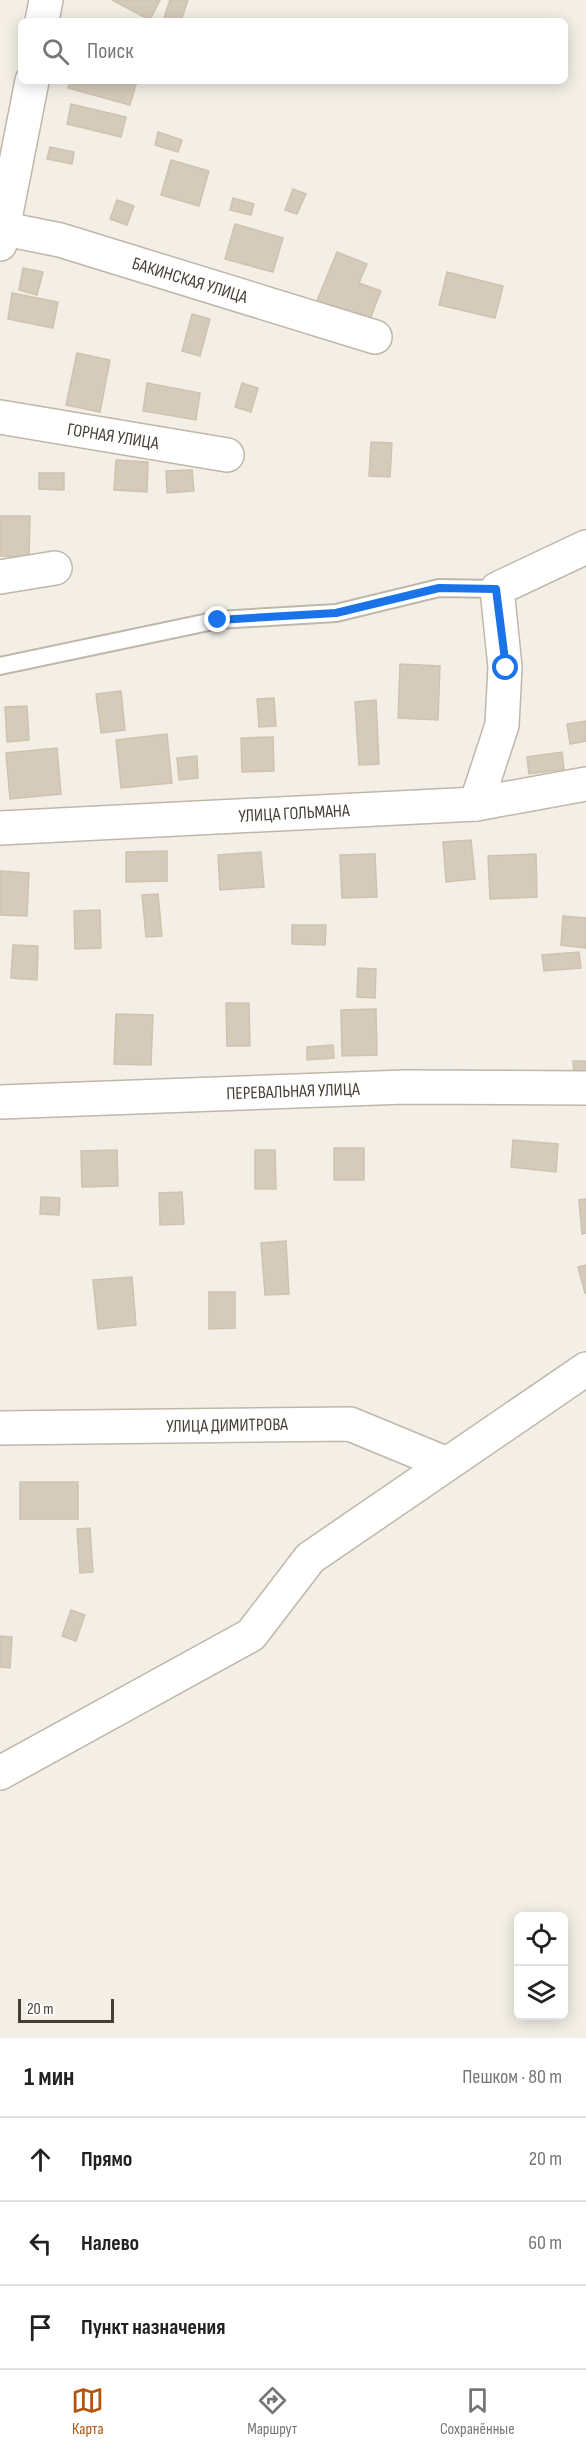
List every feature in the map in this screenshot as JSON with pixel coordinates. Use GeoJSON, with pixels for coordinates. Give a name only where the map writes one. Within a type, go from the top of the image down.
{"type":"FeatureCollection","features":[{"type":"Feature","properties":{"kind":"street"},"geometry":{"type":"LineString","coordinates":[[43,18],[46,0]]}},
{"type":"Feature","properties":{"kind":"street"},"geometry":{"type":"LineString","coordinates":[[2,237],[31,84]]}},
{"type":"Feature","properties":{"kind":"street","name":"БАКИНСКАЯ УЛИЦА"},"geometry":{"type":"LineString","coordinates":[[2,237],[60,240],[375,337]]}},
{"type":"Feature","properties":{"kind":"street","name":"ГОРНАЯ УЛИЦА"},"geometry":{"type":"LineString","coordinates":[[0,417],[227,455]]}},
{"type":"Feature","properties":{"kind":"street"},"geometry":{"type":"LineString","coordinates":[[476,804],[502,725],[506,668],[496,589],[586,546]]}},
{"type":"Feature","properties":{"kind":"street"},"geometry":{"type":"LineString","coordinates":[[0,577],[55,568]]}},
{"type":"Feature","properties":{"kind":"street","name":"УЛИЦА ГОЛЬМАНА"},"geometry":{"type":"LineString","coordinates":[[0,828],[476,804],[586,784]]}},
{"type":"Feature","properties":{"kind":"street","name":"ПЕРЕВАЛЬНАЯ УЛИЦА"},"geometry":{"type":"LineString","coordinates":[[0,1102],[405,1087],[586,1089]]}},
{"type":"Feature","properties":{"kind":"street"},"geometry":{"type":"LineString","coordinates":[[0,1773],[251,1635],[310,1558],[586,1369]]}},
{"type":"Feature","properties":{"kind":"street","name":"УЛИЦА ДИМИТРОВА"},"geometry":{"type":"LineString","coordinates":[[0,1428],[350,1424],[447,1464]]}},
{"type":"Feature","properties":{"kind":"lane"},"geometry":{"type":"LineString","coordinates":[[0,666],[218,620],[336,613],[439,588],[496,589]]}},
{"type":"Feature","properties":{"kind":"building"},"geometry":{"type":"Polygon","coordinates":[[[112,0],[160,0],[151,18],[146,18],[112,0]]]}},
{"type":"Feature","properties":{"kind":"building"},"geometry":{"type":"Polygon","coordinates":[[[170,0],[188,0],[182,18],[164,18],[170,0]]]}},
{"type":"Feature","properties":{"kind":"building"},"geometry":{"type":"Polygon","coordinates":[[[69,84],[136,84],[130,105],[68,88],[69,84]]]}},
{"type":"Feature","properties":{"kind":"building"},"geometry":{"type":"Polygon","coordinates":[[[71,104],[126,117],[121,137],[67,124],[71,104]]]}},
{"type":"Feature","properties":{"kind":"building"},"geometry":{"type":"Polygon","coordinates":[[[158,132],[182,140],[178,152],[155,145],[158,132]]]}},
{"type":"Feature","properties":{"kind":"building"},"geometry":{"type":"Polygon","coordinates":[[[50,147],[74,152],[72,164],[47,159],[50,147]]]}},
{"type":"Feature","properties":{"kind":"building"},"geometry":{"type":"Polygon","coordinates":[[[171,160],[209,171],[199,206],[161,195],[171,160]]]}},
{"type":"Feature","properties":{"kind":"building"},"geometry":{"type":"Polygon","coordinates":[[[293,189],[306,194],[297,214],[285,210],[293,189]]]}},
{"type":"Feature","properties":{"kind":"building"},"geometry":{"type":"Polygon","coordinates":[[[233,198],[254,204],[251,215],[230,210],[233,198]]]}},
{"type":"Feature","properties":{"kind":"building"},"geometry":{"type":"Polygon","coordinates":[[[117,200],[134,206],[127,225],[110,219],[117,200]]]}},
{"type":"Feature","properties":{"kind":"building"},"geometry":{"type":"Polygon","coordinates":[[[235,224],[283,238],[273,272],[225,259],[235,224]]]}},
{"type":"Feature","properties":{"kind":"building"},"geometry":{"type":"Polygon","coordinates":[[[337,252],[367,264],[359,283],[381,291],[368,324],[316,303],[337,252]]]}},
{"type":"Feature","properties":{"kind":"building"},"geometry":{"type":"Polygon","coordinates":[[[23,268],[43,272],[37,295],[19,290],[23,268]]]}},
{"type":"Feature","properties":{"kind":"building"},"geometry":{"type":"Polygon","coordinates":[[[447,272],[503,286],[495,318],[439,305],[447,272]]]}},
{"type":"Feature","properties":{"kind":"building"},"geometry":{"type":"Polygon","coordinates":[[[12,293],[58,302],[53,328],[8,319],[12,293]]]}},
{"type":"Feature","properties":{"kind":"building"},"geometry":{"type":"Polygon","coordinates":[[[192,314],[210,319],[200,356],[182,351],[192,314]]]}},
{"type":"Feature","properties":{"kind":"building"},"geometry":{"type":"Polygon","coordinates":[[[77,353],[110,360],[100,412],[66,405],[77,353]]]}},
{"type":"Feature","properties":{"kind":"building"},"geometry":{"type":"Polygon","coordinates":[[[147,383],[200,393],[196,420],[143,411],[147,383]]]}},
{"type":"Feature","properties":{"kind":"building"},"geometry":{"type":"Polygon","coordinates":[[[242,383],[258,388],[251,412],[235,407],[242,383]]]}},
{"type":"Feature","properties":{"kind":"building"},"geometry":{"type":"Polygon","coordinates":[[[371,442],[392,443],[390,477],[369,476],[371,442]]]}},
{"type":"Feature","properties":{"kind":"building"},"geometry":{"type":"Polygon","coordinates":[[[116,460],[148,462],[147,492],[114,490],[116,460]]]}},
{"type":"Feature","properties":{"kind":"building"},"geometry":{"type":"Polygon","coordinates":[[[192,470],[194,491],[167,493],[166,471],[192,470]]]}},
{"type":"Feature","properties":{"kind":"building"},"geometry":{"type":"Polygon","coordinates":[[[39,473],[64,473],[64,490],[39,489],[39,473]]]}},
{"type":"Feature","properties":{"kind":"building"},"geometry":{"type":"Polygon","coordinates":[[[0,516],[30,516],[29,557],[0,556],[0,516]]]}},
{"type":"Feature","properties":{"kind":"building"},"geometry":{"type":"Polygon","coordinates":[[[400,664],[440,666],[438,720],[398,718],[400,664]]]}},
{"type":"Feature","properties":{"kind":"building"},"geometry":{"type":"Polygon","coordinates":[[[121,691],[125,730],[101,733],[96,694],[121,691]]]}},
{"type":"Feature","properties":{"kind":"building"},"geometry":{"type":"Polygon","coordinates":[[[274,698],[276,726],[259,727],[257,699],[274,698]]]}},
{"type":"Feature","properties":{"kind":"building"},"geometry":{"type":"Polygon","coordinates":[[[376,700],[379,764],[359,765],[355,702],[376,700]]]}},
{"type":"Feature","properties":{"kind":"building"},"geometry":{"type":"Polygon","coordinates":[[[27,706],[29,740],[7,742],[5,707],[27,706]]]}},
{"type":"Feature","properties":{"kind":"building"},"geometry":{"type":"Polygon","coordinates":[[[586,721],[586,741],[570,744],[567,724],[586,721]]]}},
{"type":"Feature","properties":{"kind":"building"},"geometry":{"type":"Polygon","coordinates":[[[167,734],[172,783],[121,788],[116,740],[167,734]]]}},
{"type":"Feature","properties":{"kind":"building"},"geometry":{"type":"Polygon","coordinates":[[[273,737],[274,771],[242,772],[241,738],[273,737]]]}},
{"type":"Feature","properties":{"kind":"building"},"geometry":{"type":"Polygon","coordinates":[[[57,748],[61,794],[10,799],[6,753],[57,748]]]}},
{"type":"Feature","properties":{"kind":"building"},"geometry":{"type":"Polygon","coordinates":[[[562,752],[564,769],[529,774],[527,757],[562,752]]]}},
{"type":"Feature","properties":{"kind":"building"},"geometry":{"type":"Polygon","coordinates":[[[197,756],[198,778],[179,780],[177,758],[197,756]]]}},
{"type":"Feature","properties":{"kind":"building"},"geometry":{"type":"Polygon","coordinates":[[[471,840],[475,879],[446,882],[443,842],[471,840]]]}},
{"type":"Feature","properties":{"kind":"building"},"geometry":{"type":"Polygon","coordinates":[[[167,851],[167,881],[126,882],[126,852],[167,851]]]}},
{"type":"Feature","properties":{"kind":"building"},"geometry":{"type":"Polygon","coordinates":[[[261,852],[264,887],[220,890],[218,855],[261,852]]]}},
{"type":"Feature","properties":{"kind":"building"},"geometry":{"type":"Polygon","coordinates":[[[375,854],[377,897],[342,898],[340,855],[375,854]]]}},
{"type":"Feature","properties":{"kind":"building"},"geometry":{"type":"Polygon","coordinates":[[[536,854],[537,897],[490,899],[488,856],[536,854]]]}},
{"type":"Feature","properties":{"kind":"building"},"geometry":{"type":"Polygon","coordinates":[[[0,871],[29,873],[27,916],[0,915],[0,871]]]}},
{"type":"Feature","properties":{"kind":"building"},"geometry":{"type":"Polygon","coordinates":[[[158,894],[162,936],[146,937],[142,895],[158,894]]]}},
{"type":"Feature","properties":{"kind":"building"},"geometry":{"type":"Polygon","coordinates":[[[100,910],[101,948],[75,949],[74,911],[100,910]]]}},
{"type":"Feature","properties":{"kind":"building"},"geometry":{"type":"Polygon","coordinates":[[[563,916],[586,918],[586,948],[561,945],[563,916]]]}},
{"type":"Feature","properties":{"kind":"building"},"geometry":{"type":"Polygon","coordinates":[[[292,925],[326,925],[325,945],[292,944],[292,925]]]}},
{"type":"Feature","properties":{"kind":"building"},"geometry":{"type":"Polygon","coordinates":[[[13,945],[38,946],[37,980],[11,978],[13,945]]]}},
{"type":"Feature","properties":{"kind":"building"},"geometry":{"type":"Polygon","coordinates":[[[579,952],[581,968],[544,971],[542,955],[579,952]]]}},
{"type":"Feature","properties":{"kind":"building"},"geometry":{"type":"Polygon","coordinates":[[[358,968],[376,969],[375,998],[357,997],[358,968]]]}},
{"type":"Feature","properties":{"kind":"building"},"geometry":{"type":"Polygon","coordinates":[[[226,1003],[249,1003],[250,1046],[227,1046],[226,1003]]]}},
{"type":"Feature","properties":{"kind":"building"},"geometry":{"type":"Polygon","coordinates":[[[376,1009],[377,1055],[342,1056],[341,1010],[376,1009]]]}},
{"type":"Feature","properties":{"kind":"building"},"geometry":{"type":"Polygon","coordinates":[[[116,1014],[153,1015],[151,1065],[114,1064],[116,1014]]]}},
{"type":"Feature","properties":{"kind":"building"},"geometry":{"type":"Polygon","coordinates":[[[333,1045],[334,1058],[307,1060],[307,1047],[333,1045]]]}},
{"type":"Feature","properties":{"kind":"building"},"geometry":{"type":"Polygon","coordinates":[[[573,1061],[586,1061],[586,1076],[574,1077],[573,1061]]]}},
{"type":"Feature","properties":{"kind":"building"},"geometry":{"type":"Polygon","coordinates":[[[513,1140],[558,1144],[556,1172],[511,1167],[513,1140]]]}},
{"type":"Feature","properties":{"kind":"building"},"geometry":{"type":"Polygon","coordinates":[[[334,1148],[364,1148],[364,1180],[334,1180],[334,1148]]]}},
{"type":"Feature","properties":{"kind":"building"},"geometry":{"type":"Polygon","coordinates":[[[117,1150],[118,1186],[82,1187],[81,1151],[117,1150]]]}},
{"type":"Feature","properties":{"kind":"building"},"geometry":{"type":"Polygon","coordinates":[[[255,1150],[275,1150],[276,1189],[255,1189],[255,1150]]]}},
{"type":"Feature","properties":{"kind":"building"},"geometry":{"type":"Polygon","coordinates":[[[182,1192],[184,1224],[160,1225],[159,1193],[182,1192]]]}},
{"type":"Feature","properties":{"kind":"building"},"geometry":{"type":"Polygon","coordinates":[[[41,1197],[60,1198],[59,1215],[40,1214],[41,1197]]]}},
{"type":"Feature","properties":{"kind":"building"},"geometry":{"type":"Polygon","coordinates":[[[586,1199],[586,1233],[582,1234],[579,1200],[586,1199]]]}},
{"type":"Feature","properties":{"kind":"building"},"geometry":{"type":"Polygon","coordinates":[[[286,1241],[289,1294],[265,1295],[261,1243],[286,1241]]]}},
{"type":"Feature","properties":{"kind":"building"},"geometry":{"type":"Polygon","coordinates":[[[586,1265],[586,1293],[585,1293],[578,1267],[586,1265]]]}},
{"type":"Feature","properties":{"kind":"building"},"geometry":{"type":"Polygon","coordinates":[[[132,1277],[136,1325],[98,1329],[93,1280],[132,1277]]]}},
{"type":"Feature","properties":{"kind":"building"},"geometry":{"type":"Polygon","coordinates":[[[209,1292],[235,1292],[235,1328],[209,1329],[209,1292]]]}},
{"type":"Feature","properties":{"kind":"building"},"geometry":{"type":"Polygon","coordinates":[[[20,1482],[78,1482],[78,1519],[20,1519],[20,1482]]]}},
{"type":"Feature","properties":{"kind":"building"},"geometry":{"type":"Polygon","coordinates":[[[90,1528],[93,1572],[80,1573],[77,1529],[90,1528]]]}},
{"type":"Feature","properties":{"kind":"building"},"geometry":{"type":"Polygon","coordinates":[[[71,1610],[85,1615],[76,1641],[62,1636],[71,1610]]]}},
{"type":"Feature","properties":{"kind":"building"},"geometry":{"type":"Polygon","coordinates":[[[0,1636],[12,1637],[10,1668],[0,1667],[0,1636]]]}},
{"type":"Feature","properties":{"kind":"route"},"geometry":{"type":"LineString","coordinates":[[218,620],[336,613],[439,588],[496,589],[506,668]]}}]}
